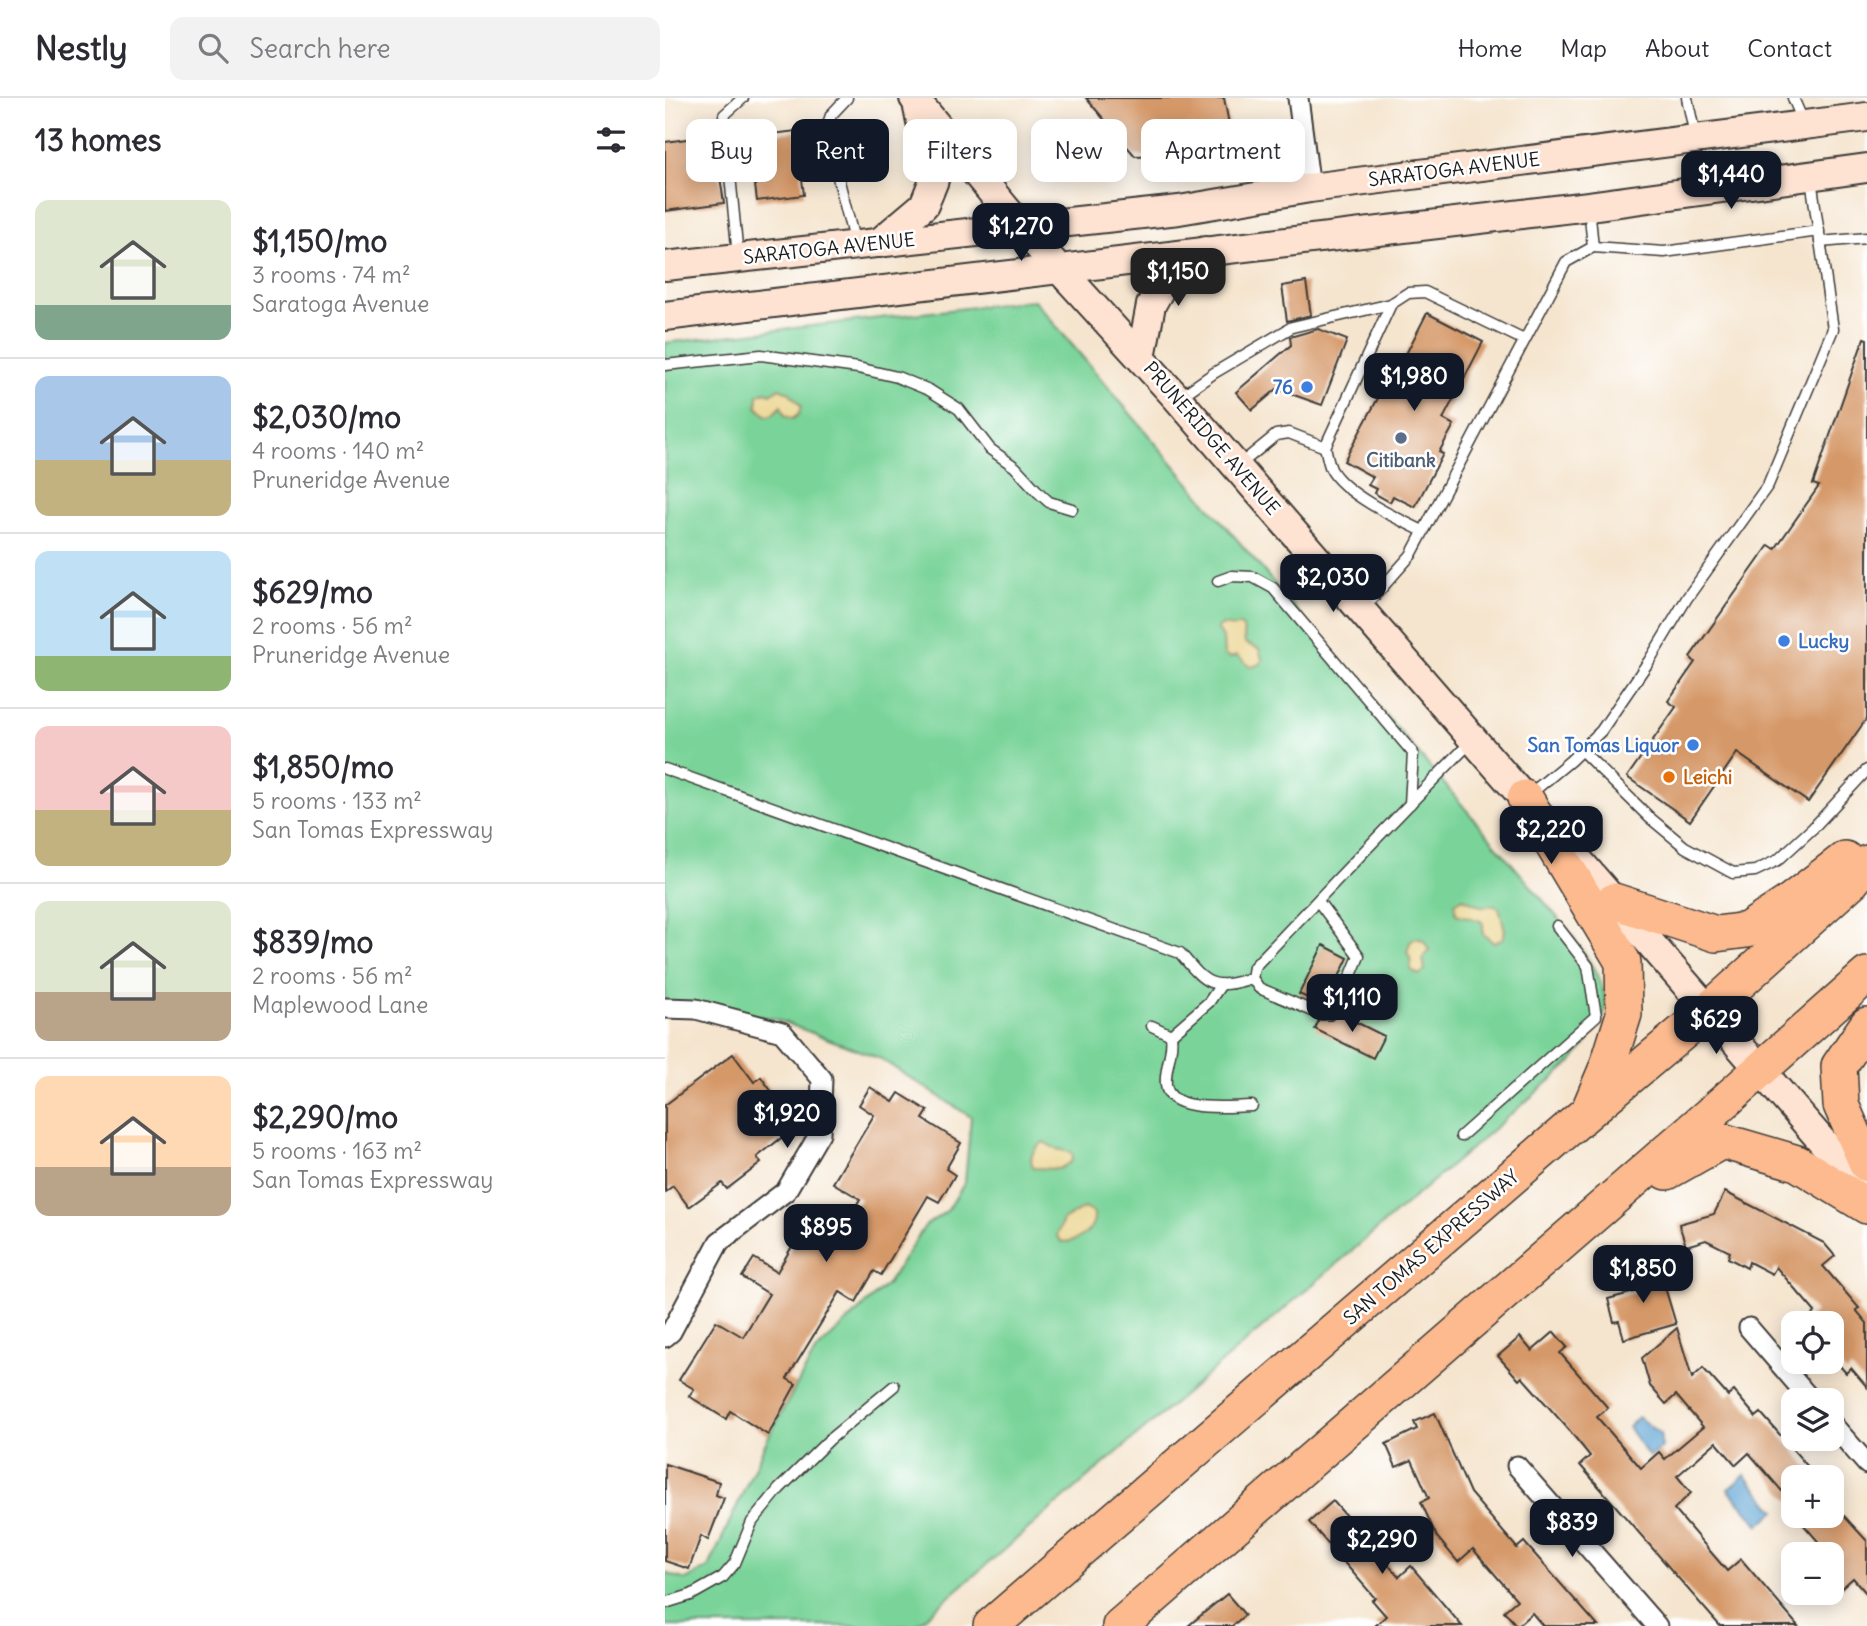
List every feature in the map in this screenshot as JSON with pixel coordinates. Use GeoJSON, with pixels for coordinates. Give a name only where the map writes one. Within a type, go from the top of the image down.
{"type":"FeatureCollection","features":[{"type":"Feature","properties":{"kind":"highway"},"geometry":{"type":"LineString","coordinates":[[1525,799],[1623,962],[1623,1014],[1608,1065],[1590,1110]]}},
{"type":"Feature","properties":{"kind":"highway"},"geometry":{"type":"LineString","coordinates":[[1614,901],[1716,934],[1747,930],[1788,903],[1867,842]]}},
{"type":"Feature","properties":{"kind":"highway","name":"SAN TOMAS EXPRESSWAY"},"geometry":{"type":"LineString","coordinates":[[991,1626],[1709,1010],[1853,881],[1867,863]]}},
{"type":"Feature","properties":{"kind":"highway"},"geometry":{"type":"LineString","coordinates":[[1120,1626],[1867,975]]}},
{"type":"Feature","properties":{"kind":"highway"},"geometry":{"type":"LineString","coordinates":[[1867,1025],[1839,1066],[1841,1105],[1867,1164]]}},
{"type":"Feature","properties":{"kind":"highway"},"geometry":{"type":"LineString","coordinates":[[1597,1212],[1721,1141],[1797,1163],[1867,1206]]}},
{"type":"Feature","properties":{"kind":"main road"},"geometry":{"type":"LineString","coordinates":[[867,245],[924,205],[934,180],[915,100]]}},
{"type":"Feature","properties":{"kind":"main road","name":"PRUNERIDGE AVENUE"},"geometry":{"type":"LineString","coordinates":[[915,100],[1020,226],[1177,398],[1867,1193]]}},
{"type":"Feature","properties":{"kind":"main road","name":"SARATOGA AVENUE"},"geometry":{"type":"LineString","coordinates":[[665,266],[1179,210],[1310,188],[1867,117]]}},
{"type":"Feature","properties":{"kind":"main road"},"geometry":{"type":"LineString","coordinates":[[665,316],[1589,206],[1867,168]]}},
{"type":"Feature","properties":{"kind":"main road"},"geometry":{"type":"LineString","coordinates":[[1141,357],[1151,305],[1164,282],[1205,251]]}},
{"type":"Feature","properties":{"kind":"street"},"geometry":{"type":"LineString","coordinates":[[1298,98],[1310,188]]}},
{"type":"Feature","properties":{"kind":"street"},"geometry":{"type":"LineString","coordinates":[[665,1008],[696,1009],[782,1032],[822,1079],[820,1133],[786,1191],[719,1242],[671,1332],[665,1337]]}},
{"type":"Feature","properties":{"kind":"street"},"geometry":{"type":"LineString","coordinates":[[1749,1328],[1801,1388]]}},
{"type":"Feature","properties":{"kind":"street"},"geometry":{"type":"LineString","coordinates":[[1844,1438],[1867,1464]]}},
{"type":"Feature","properties":{"kind":"street"},"geometry":{"type":"LineString","coordinates":[[1517,1466],[1657,1626]]}},
{"type":"Feature","properties":{"kind":"lane"},"geometry":{"type":"LineString","coordinates":[[739,258],[724,114],[743,98]]}},
{"type":"Feature","properties":{"kind":"lane"},"geometry":{"type":"LineString","coordinates":[[847,98],[831,115],[826,130],[867,245]]}},
{"type":"Feature","properties":{"kind":"lane"},"geometry":{"type":"LineString","coordinates":[[1687,98],[1695,139]]}},
{"type":"Feature","properties":{"kind":"lane"},"geometry":{"type":"LineString","coordinates":[[1793,98],[1804,125]]}},
{"type":"Feature","properties":{"kind":"lane"},"geometry":{"type":"LineString","coordinates":[[1525,799],[1601,731],[1649,661],[1687,598],[1768,485],[1833,329],[1811,176]]}},
{"type":"Feature","properties":{"kind":"lane"},"geometry":{"type":"LineString","coordinates":[[1589,206],[1593,247]]}},
{"type":"Feature","properties":{"kind":"lane"},"geometry":{"type":"LineString","coordinates":[[1362,610],[1411,555],[1566,262],[1593,247],[1664,252],[1819,237],[1867,238]]}},
{"type":"Feature","properties":{"kind":"lane"},"geometry":{"type":"LineString","coordinates":[[1177,398],[1292,327],[1391,303],[1408,293],[1425,292],[1524,340]]}},
{"type":"Feature","properties":{"kind":"lane"},"geometry":{"type":"LineString","coordinates":[[1391,303],[1325,447],[1331,470],[1353,491],[1389,515],[1423,531]]}},
{"type":"Feature","properties":{"kind":"lane"},"geometry":{"type":"LineString","coordinates":[[665,365],[761,355],[858,368],[897,377],[929,390],[959,409],[990,449],[1015,467],[1049,502],[1072,509]]}},
{"type":"Feature","properties":{"kind":"lane"},"geometry":{"type":"LineString","coordinates":[[1237,467],[1276,435],[1289,433],[1325,447]]}},
{"type":"Feature","properties":{"kind":"lane"},"geometry":{"type":"LineString","coordinates":[[1218,581],[1231,576],[1253,576],[1273,588],[1333,657],[1413,753],[1410,805]]}},
{"type":"Feature","properties":{"kind":"lane"},"geometry":{"type":"LineString","coordinates":[[1318,901],[1359,956],[1338,1007],[1328,1014],[1315,1012],[1259,988],[1252,978],[1254,967],[1474,740]]}},
{"type":"Feature","properties":{"kind":"lane"},"geometry":{"type":"LineString","coordinates":[[1581,750],[1650,818],[1685,846],[1734,873],[1755,870],[1778,860],[1813,828],[1867,770]]}},
{"type":"Feature","properties":{"kind":"lane"},"geometry":{"type":"LineString","coordinates":[[665,769],[1180,953],[1200,976],[1220,986],[1252,978]]}},
{"type":"Feature","properties":{"kind":"lane"},"geometry":{"type":"LineString","coordinates":[[1461,1136],[1596,1016],[1587,966],[1557,926]]}},
{"type":"Feature","properties":{"kind":"lane"},"geometry":{"type":"LineString","coordinates":[[1171,1035],[1209,1002],[1220,986]]}},
{"type":"Feature","properties":{"kind":"lane"},"geometry":{"type":"LineString","coordinates":[[1151,1026],[1171,1035]]}},
{"type":"Feature","properties":{"kind":"lane"},"geometry":{"type":"LineString","coordinates":[[1171,1035],[1173,1045],[1165,1086],[1169,1095],[1198,1107],[1252,1106]]}},
{"type":"Feature","properties":{"kind":"lane"},"geometry":{"type":"LineString","coordinates":[[665,1603],[691,1595],[723,1577],[735,1563],[752,1522],[773,1496],[830,1439],[894,1386]]}},
{"type":"Feature","properties":{"kind":"green space"},"geometry":{"type":"Polygon","coordinates":[[[1034,300],[1569,931],[1602,986],[1605,1009],[1602,1020],[1573,1061],[915,1626],[665,1626],[665,1573],[686,1580],[709,1567],[767,1440],[815,1352],[888,1283],[925,1226],[948,1210],[965,1182],[971,1117],[879,1058],[775,1019],[696,1006],[665,1004],[665,343],[1034,300]]]}},
{"type":"Feature","properties":{"kind":"sand"},"geometry":{"type":"Polygon","coordinates":[[[779,388],[789,392],[801,406],[799,414],[793,419],[785,416],[781,406],[767,416],[757,407],[758,395],[765,392],[771,394],[779,388]]]}},
{"type":"Feature","properties":{"kind":"sand"},"geometry":{"type":"Polygon","coordinates":[[[1223,625],[1243,627],[1245,643],[1259,649],[1261,664],[1251,667],[1237,656],[1229,658],[1224,655],[1223,638],[1217,628],[1223,625]]]}},
{"type":"Feature","properties":{"kind":"sand"},"geometry":{"type":"Polygon","coordinates":[[[1463,898],[1483,907],[1493,905],[1499,908],[1505,930],[1503,939],[1494,943],[1483,934],[1481,921],[1456,914],[1455,903],[1463,898]]]}},
{"type":"Feature","properties":{"kind":"sand"},"geometry":{"type":"Polygon","coordinates":[[[1416,938],[1423,940],[1429,949],[1423,958],[1425,970],[1419,975],[1411,970],[1407,952],[1410,942],[1416,938]]]}},
{"type":"Feature","properties":{"kind":"sand"},"geometry":{"type":"Polygon","coordinates":[[[1044,1142],[1056,1149],[1071,1152],[1071,1162],[1059,1169],[1034,1168],[1031,1161],[1033,1154],[1044,1142]]]}},
{"type":"Feature","properties":{"kind":"sand"},"geometry":{"type":"Polygon","coordinates":[[[1084,1208],[1094,1213],[1089,1230],[1080,1238],[1062,1242],[1057,1235],[1063,1220],[1084,1208]]]}},
{"type":"Feature","properties":{"kind":"water"},"geometry":{"type":"Polygon","coordinates":[[[1638,1417],[1660,1434],[1662,1447],[1649,1457],[1628,1427],[1638,1417]]]}},
{"type":"Feature","properties":{"kind":"water"},"geometry":{"type":"Polygon","coordinates":[[[1745,1475],[1776,1511],[1759,1525],[1728,1489],[1745,1475]]]}},
{"type":"Feature","properties":{"kind":"building"},"geometry":{"type":"Polygon","coordinates":[[[1086,98],[1224,98],[1228,119],[1141,119],[1141,156],[1135,156],[1127,147],[1127,119],[1104,119],[1086,98]]]}},
{"type":"Feature","properties":{"kind":"building"},"geometry":{"type":"Polygon","coordinates":[[[791,132],[791,182],[802,182],[804,195],[757,201],[755,182],[777,182],[777,133],[791,132]]]}},
{"type":"Feature","properties":{"kind":"building"},"geometry":{"type":"Polygon","coordinates":[[[686,139],[686,182],[721,182],[724,203],[665,211],[665,142],[686,139]]]}},
{"type":"Feature","properties":{"kind":"building"},"geometry":{"type":"Polygon","coordinates":[[[1306,282],[1311,315],[1287,321],[1282,286],[1306,282]]]}},
{"type":"Feature","properties":{"kind":"building"},"geometry":{"type":"Polygon","coordinates":[[[1427,313],[1483,342],[1443,419],[1454,425],[1439,452],[1443,454],[1415,507],[1393,496],[1390,502],[1374,493],[1376,489],[1368,485],[1373,477],[1344,461],[1384,387],[1388,389],[1427,313]]]}},
{"type":"Feature","properties":{"kind":"building"},"geometry":{"type":"Polygon","coordinates":[[[1318,329],[1347,340],[1322,405],[1277,389],[1252,410],[1236,392],[1291,345],[1290,337],[1318,329]]]}},
{"type":"Feature","properties":{"kind":"building"},"geometry":{"type":"Polygon","coordinates":[[[1864,338],[1867,339],[1867,718],[1808,802],[1737,753],[1690,821],[1627,777],[1676,707],[1668,701],[1695,662],[1690,657],[1769,545],[1775,549],[1819,486],[1813,484],[1864,338]]]}},
{"type":"Feature","properties":{"kind":"building"},"geometry":{"type":"Polygon","coordinates":[[[1323,945],[1348,958],[1325,1006],[1299,994],[1323,945]]]}},
{"type":"Feature","properties":{"kind":"building"},"geometry":{"type":"Polygon","coordinates":[[[1340,1014],[1384,1036],[1373,1058],[1315,1029],[1319,1020],[1331,1020],[1340,1014]]]}},
{"type":"Feature","properties":{"kind":"building"},"geometry":{"type":"Polygon","coordinates":[[[733,1054],[754,1082],[761,1077],[780,1103],[773,1108],[790,1131],[757,1157],[761,1163],[727,1189],[722,1183],[689,1207],[673,1186],[665,1192],[665,1105],[733,1054]]]}},
{"type":"Feature","properties":{"kind":"building"},"geometry":{"type":"Polygon","coordinates":[[[870,1087],[893,1102],[899,1093],[928,1111],[923,1119],[961,1143],[946,1169],[955,1175],[939,1202],[928,1196],[881,1275],[874,1271],[856,1302],[840,1292],[787,1379],[796,1384],[768,1435],[730,1411],[726,1419],[689,1396],[694,1389],[679,1380],[716,1321],[743,1337],[769,1294],[742,1277],[754,1258],[777,1272],[804,1226],[833,1244],[860,1199],[833,1183],[874,1115],[859,1105],[870,1087]]]}},
{"type":"Feature","properties":{"kind":"building"},"geometry":{"type":"Polygon","coordinates":[[[1725,1192],[1824,1243],[1835,1256],[1823,1266],[1859,1308],[1856,1310],[1867,1323],[1867,1387],[1851,1368],[1846,1373],[1844,1371],[1844,1311],[1814,1311],[1776,1267],[1772,1274],[1749,1262],[1747,1268],[1728,1258],[1730,1252],[1706,1240],[1686,1246],[1679,1224],[1714,1214],[1725,1192]]]}},
{"type":"Feature","properties":{"kind":"building"},"geometry":{"type":"Polygon","coordinates":[[[1647,1258],[1655,1286],[1664,1284],[1676,1324],[1624,1339],[1619,1321],[1614,1322],[1608,1299],[1638,1291],[1630,1263],[1647,1258]]]}},
{"type":"Feature","properties":{"kind":"building"},"geometry":{"type":"Polygon","coordinates":[[[1677,1328],[1692,1378],[1703,1368],[1728,1396],[1734,1391],[1756,1417],[1761,1413],[1781,1436],[1781,1451],[1794,1451],[1806,1465],[1781,1465],[1781,1490],[1749,1453],[1736,1465],[1716,1442],[1677,1476],[1691,1493],[1674,1509],[1727,1571],[1741,1559],[1798,1626],[1720,1626],[1580,1465],[1590,1456],[1569,1430],[1522,1377],[1519,1380],[1498,1356],[1520,1337],[1532,1351],[1554,1332],[1567,1347],[1560,1353],[1608,1408],[1597,1417],[1641,1468],[1659,1452],[1665,1459],[1703,1427],[1676,1395],[1666,1404],[1650,1386],[1642,1358],[1677,1328]]]}},
{"type":"Feature","properties":{"kind":"building"},"geometry":{"type":"Polygon","coordinates":[[[1435,1413],[1470,1493],[1517,1548],[1524,1542],[1598,1626],[1543,1626],[1532,1613],[1517,1626],[1504,1611],[1517,1600],[1473,1549],[1458,1562],[1437,1537],[1421,1502],[1429,1498],[1412,1460],[1396,1467],[1386,1444],[1417,1429],[1414,1422],[1435,1413]]]}},
{"type":"Feature","properties":{"kind":"building"},"geometry":{"type":"Polygon","coordinates":[[[665,1464],[719,1482],[716,1495],[724,1498],[708,1540],[701,1536],[689,1569],[665,1561],[665,1464]]]}},
{"type":"Feature","properties":{"kind":"building"},"geometry":{"type":"Polygon","coordinates":[[[1333,1501],[1399,1577],[1411,1566],[1462,1626],[1375,1626],[1386,1616],[1372,1600],[1375,1598],[1309,1522],[1333,1501]]]}},
{"type":"Feature","properties":{"kind":"building"},"geometry":{"type":"Polygon","coordinates":[[[1844,1516],[1867,1541],[1867,1594],[1853,1578],[1844,1586],[1844,1542],[1819,1542],[1806,1528],[1844,1528],[1844,1516]]]}},
{"type":"Feature","properties":{"kind":"building"},"geometry":{"type":"Polygon","coordinates":[[[1227,1594],[1245,1615],[1232,1626],[1188,1626],[1227,1594]]]}},
{"type":"Feature","properties":{"kind":"place","name":"76"},"geometry":{"type":"Point","coordinates":[1307,387]}},
{"type":"Feature","properties":{"kind":"place","name":"Citibank"},"geometry":{"type":"Point","coordinates":[1401,438]}},
{"type":"Feature","properties":{"kind":"place","name":"Lucky"},"geometry":{"type":"Point","coordinates":[1784,641]}},
{"type":"Feature","properties":{"kind":"place","name":"San Tomas Liquor"},"geometry":{"type":"Point","coordinates":[1693,745]}},
{"type":"Feature","properties":{"kind":"place","name":"Leichi"},"geometry":{"type":"Point","coordinates":[1669,777]}}]}
